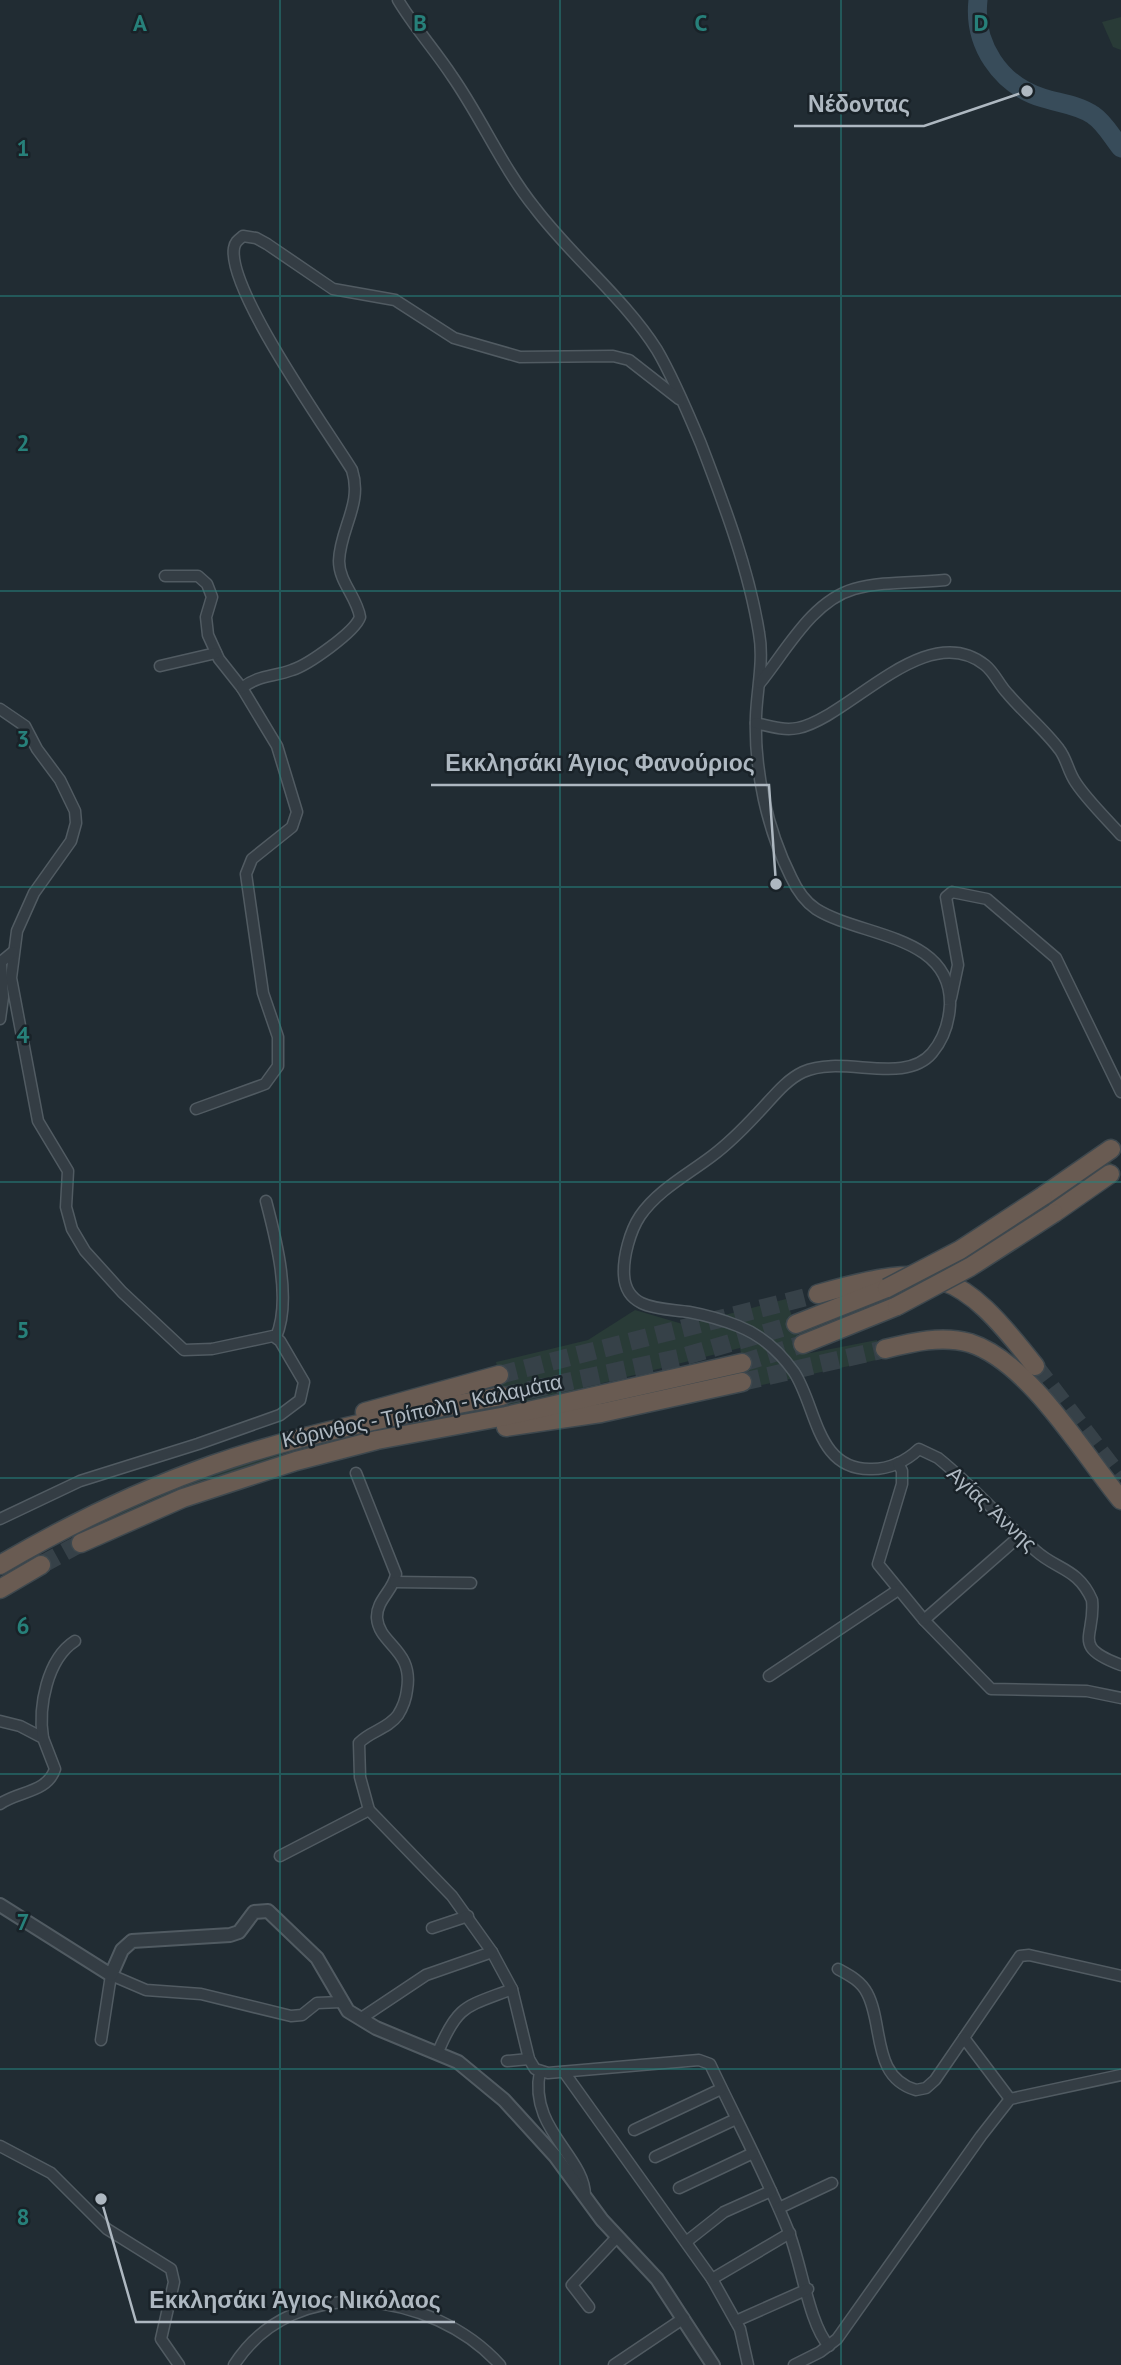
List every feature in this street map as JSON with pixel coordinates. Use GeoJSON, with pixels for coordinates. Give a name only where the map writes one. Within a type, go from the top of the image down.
{"type":"FeatureCollection","features":[{"type":"Feature","properties":{"kind":"highway"},"geometry":{"type":"LineString","coordinates":[[796,1324],[887,1289],[960,1250],[1111,1149]]}},
{"type":"Feature","properties":{"kind":"highway"},"geometry":{"type":"LineString","coordinates":[[803,1343],[897,1306],[971,1267],[1110,1174]]}},
{"type":"Feature","properties":{"kind":"highway"},"geometry":{"type":"LineString","coordinates":[[818,1294],[884,1277],[918,1274],[933,1276],[983,1305],[1035,1366]]}},
{"type":"Feature","properties":{"kind":"highway"},"geometry":{"type":"LineString","coordinates":[[885,1349],[945,1339],[969,1343],[990,1352],[1012,1367],[1031,1385],[1121,1500]]}},
{"type":"Feature","properties":{"kind":"highway","name":"Κόρινθος - Τρίπολη - Καλαμάτα"},"geometry":{"type":"LineString","coordinates":[[81,1543],[183,1498],[296,1461],[377,1440],[506,1416],[742,1363]]}},
{"type":"Feature","properties":{"kind":"highway"},"geometry":{"type":"LineString","coordinates":[[250,1452],[356,1414],[499,1375]]}},
{"type":"Feature","properties":{"kind":"highway"},"geometry":{"type":"LineString","coordinates":[[296,1461],[424,1438],[601,1413],[742,1382]]}},
{"type":"Feature","properties":{"kind":"highway","name":"Κόρινθος - Τρίπολη - Καλαμάτα"},"geometry":{"type":"LineString","coordinates":[[0,1565],[104,1509],[250,1452],[373,1420],[502,1396]]}},
{"type":"Feature","properties":{"kind":"highway"},"geometry":{"type":"LineString","coordinates":[[0,1589],[41,1565]]}},
{"type":"Feature","properties":{"kind":"street"},"geometry":{"type":"LineString","coordinates":[[398,0],[454,79],[499,156],[535,209],[654,346],[699,442],[737,550],[760,633],[760,683],[756,723],[761,779],[771,827],[801,896],[820,912],[900,940],[923,953],[943,975],[950,1000]]}},
{"type":"Feature","properties":{"kind":"street"},"geometry":{"type":"LineString","coordinates":[[242,688],[251,680],[294,670],[304,664],[346,635],[360,617],[341,575],[339,560],[357,484],[346,460],[279,358],[246,289],[234,250],[236,241],[243,236],[267,244],[333,289],[395,300],[454,338],[520,357],[613,356],[629,360],[680,400]]}},
{"type":"Feature","properties":{"kind":"street"},"geometry":{"type":"LineString","coordinates":[[165,576],[198,576],[208,584],[212,602],[206,617],[216,653],[231,678],[242,688],[277,746],[297,812],[292,827],[251,859],[246,874],[263,993],[278,1037],[278,1066],[265,1084],[196,1109]]}},
{"type":"Feature","properties":{"kind":"street"},"geometry":{"type":"LineString","coordinates":[[760,683],[811,617],[840,594],[856,588],[945,580]]}},
{"type":"Feature","properties":{"kind":"street"},"geometry":{"type":"LineString","coordinates":[[160,666],[216,653]]}},
{"type":"Feature","properties":{"kind":"street"},"geometry":{"type":"LineString","coordinates":[[756,723],[797,729],[831,714],[895,669],[935,656],[950,654],[972,658],[993,672],[1008,695],[1059,749],[1077,786],[1121,835]]}},
{"type":"Feature","properties":{"kind":"street"},"geometry":{"type":"LineString","coordinates":[[0,709],[25,726],[37,749],[60,780],[75,811],[76,823],[64,851],[34,893],[17,931],[11,983],[37,1116],[41,1128],[67,1167],[66,1207],[78,1242],[128,1297],[184,1350],[194,1352],[268,1336],[276,1337]]}},
{"type":"Feature","properties":{"kind":"street","name":"Αγίας Άννης"},"geometry":{"type":"LineString","coordinates":[[1121,1092],[1056,958],[986,899],[977,895],[952,892],[946,897],[958,965],[956,986],[950,1000],[943,1035],[926,1060],[905,1068],[836,1065],[805,1071],[787,1083],[717,1153],[653,1200],[634,1226],[625,1262],[624,1280],[632,1297],[654,1309],[688,1312],[721,1320],[763,1340],[797,1376],[828,1450],[845,1464],[876,1470],[898,1463],[919,1449],[938,1458],[1039,1553],[1069,1570],[1092,1602],[1087,1642],[1100,1655],[1121,1665]]}},
{"type":"Feature","properties":{"kind":"street"},"geometry":{"type":"LineString","coordinates":[[0,1019],[3,997],[1,964],[4,957],[13,952]]}},
{"type":"Feature","properties":{"kind":"street"},"geometry":{"type":"LineString","coordinates":[[0,1519],[80,1481],[198,1444],[289,1411],[302,1397],[304,1382],[276,1337],[283,1314],[277,1248],[266,1201]]}},
{"type":"Feature","properties":{"kind":"street"},"geometry":{"type":"LineString","coordinates":[[898,1463],[902,1471],[902,1484],[878,1564],[924,1620],[991,1689],[1087,1691],[1121,1699]]}},
{"type":"Feature","properties":{"kind":"street"},"geometry":{"type":"LineString","coordinates":[[356,1473],[393,1564],[395,1582],[376,1614],[378,1624],[405,1662],[408,1681],[400,1713],[392,1722],[365,1736],[359,1744],[360,1777],[369,1810],[452,1896],[492,1952],[512,1989],[529,2059],[540,2071],[564,2072],[704,2060],[710,2064],[790,2233],[819,2333],[829,2346]]}},
{"type":"Feature","properties":{"kind":"street"},"geometry":{"type":"LineString","coordinates":[[924,1620],[1021,1535]]}},
{"type":"Feature","properties":{"kind":"street"},"geometry":{"type":"LineString","coordinates":[[395,1582],[471,1583]]}},
{"type":"Feature","properties":{"kind":"street"},"geometry":{"type":"LineString","coordinates":[[769,1676],[898,1590]]}},
{"type":"Feature","properties":{"kind":"street"},"geometry":{"type":"LineString","coordinates":[[0,1804],[50,1781],[55,1762],[43,1738],[41,1713],[47,1686],[61,1654],[75,1641]]}},
{"type":"Feature","properties":{"kind":"street"},"geometry":{"type":"LineString","coordinates":[[0,1721],[20,1726],[43,1738]]}},
{"type":"Feature","properties":{"kind":"street"},"geometry":{"type":"LineString","coordinates":[[281,1856],[369,1810]]}},
{"type":"Feature","properties":{"kind":"street"},"geometry":{"type":"LineString","coordinates":[[0,1905],[111,1975],[146,1990],[201,1994],[291,2017],[302,2015],[317,2003],[341,2002]]}},
{"type":"Feature","properties":{"kind":"street"},"geometry":{"type":"LineString","coordinates":[[101,2040],[111,1975],[122,1950],[132,1941],[236,1933],[251,1914],[262,1910],[306,1945],[317,1958],[341,2002],[360,2019],[463,2064],[498,2094],[546,2145],[617,2237],[657,2279],[713,2365]]}},
{"type":"Feature","properties":{"kind":"street"},"geometry":{"type":"LineString","coordinates":[[432,1928],[468,1916]]}},
{"type":"Feature","properties":{"kind":"street"},"geometry":{"type":"LineString","coordinates":[[360,2019],[432,1972],[492,1952]]}},
{"type":"Feature","properties":{"kind":"street"},"geometry":{"type":"LineString","coordinates":[[838,1969],[858,1982],[868,1994],[882,2057],[909,2088],[919,2090],[932,2084],[1020,1956],[1028,1955],[1121,1976]]}},
{"type":"Feature","properties":{"kind":"street"},"geometry":{"type":"LineString","coordinates":[[438,2052],[450,2024],[460,2011],[512,1989]]}},
{"type":"Feature","properties":{"kind":"street"},"geometry":{"type":"LineString","coordinates":[[964,2038],[1010,2099]]}},
{"type":"Feature","properties":{"kind":"street"},"geometry":{"type":"LineString","coordinates":[[507,2061],[529,2059]]}},
{"type":"Feature","properties":{"kind":"street"},"geometry":{"type":"LineString","coordinates":[[540,2071],[538,2091],[547,2124],[582,2181],[585,2197]]}},
{"type":"Feature","properties":{"kind":"street"},"geometry":{"type":"LineString","coordinates":[[564,2072],[712,2278],[736,2320],[748,2365]]}},
{"type":"Feature","properties":{"kind":"street"},"geometry":{"type":"LineString","coordinates":[[794,2365],[829,2346],[1010,2099],[1121,2075]]}},
{"type":"Feature","properties":{"kind":"street"},"geometry":{"type":"LineString","coordinates":[[634,2130],[721,2088]]}},
{"type":"Feature","properties":{"kind":"street"},"geometry":{"type":"LineString","coordinates":[[654,2157],[736,2119]]}},
{"type":"Feature","properties":{"kind":"street"},"geometry":{"type":"LineString","coordinates":[[0,2146],[51,2173],[107,2229],[171,2269],[174,2282],[160,2339],[179,2365]]}},
{"type":"Feature","properties":{"kind":"street"},"geometry":{"type":"LineString","coordinates":[[679,2188],[753,2153]]}},
{"type":"Feature","properties":{"kind":"street"},"geometry":{"type":"LineString","coordinates":[[779,2208],[832,2183]]}},
{"type":"Feature","properties":{"kind":"street"},"geometry":{"type":"LineString","coordinates":[[686,2242],[724,2212],[771,2190]]}},
{"type":"Feature","properties":{"kind":"street"},"geometry":{"type":"LineString","coordinates":[[712,2278],[790,2233]]}},
{"type":"Feature","properties":{"kind":"street"},"geometry":{"type":"LineString","coordinates":[[589,2307],[572,2285],[617,2237]]}},
{"type":"Feature","properties":{"kind":"street"},"geometry":{"type":"LineString","coordinates":[[736,2320],[808,2289]]}},
{"type":"Feature","properties":{"kind":"street"},"geometry":{"type":"LineString","coordinates":[[234,2365],[253,2341],[275,2324],[311,2308],[350,2302],[394,2305],[434,2316],[464,2333],[500,2365]]}},
{"type":"Feature","properties":{"kind":"street"},"geometry":{"type":"LineString","coordinates":[[614,2365],[684,2318]]}},
{"type":"Feature","properties":{"kind":"green space"},"geometry":{"type":"Polygon","coordinates":[[[1121,17],[1121,50],[1113,47],[1102,22],[1121,17]]]}},
{"type":"Feature","properties":{"kind":"green space"},"geometry":{"type":"Polygon","coordinates":[[[1109,1159],[1112,1164],[996,1242],[907,1293],[801,1336],[799,1331],[881,1299],[1109,1159]]]}},
{"type":"Feature","properties":{"kind":"green space"},"geometry":{"type":"Polygon","coordinates":[[[786,1299],[805,1354],[877,1340],[881,1359],[748,1388],[740,1348],[505,1408],[333,1443],[255,1464],[181,1490],[75,1538],[72,1533],[182,1485],[281,1451],[376,1428],[504,1403],[496,1362],[588,1340],[635,1310],[686,1325],[786,1299]]]}},
{"type":"Feature","properties":{"kind":"waterway"},"geometry":{"type":"LineString","coordinates":[[978,0],[980,32],[992,61],[1002,73],[1028,92],[1093,115],[1121,148]]}},
{"type":"Feature","properties":{"kind":"tunnel"},"geometry":{"type":"LineString","coordinates":[[499,1375],[818,1294]]}},
{"type":"Feature","properties":{"kind":"tunnel"},"geometry":{"type":"LineString","coordinates":[[502,1396],[678,1358],[796,1324]]}},
{"type":"Feature","properties":{"kind":"tunnel"},"geometry":{"type":"LineString","coordinates":[[742,1363],[803,1344]]}},
{"type":"Feature","properties":{"kind":"tunnel"},"geometry":{"type":"LineString","coordinates":[[742,1382],[885,1349]]}},
{"type":"Feature","properties":{"kind":"tunnel"},"geometry":{"type":"LineString","coordinates":[[1035,1366],[1121,1479]]}},
{"type":"Feature","properties":{"kind":"tunnel"},"geometry":{"type":"LineString","coordinates":[[41,1565],[81,1543]]}},
{"type":"Feature","properties":{"kind":"place","name":"Νέδoντας"},"geometry":{"type":"Point","coordinates":[1027,91]}},
{"type":"Feature","properties":{"kind":"place","name":"Εκκλησάκι Άγιος Φανούριος"},"geometry":{"type":"Point","coordinates":[776,884]}},
{"type":"Feature","properties":{"kind":"place","name":"Εκκλησάκι Άγιος Νικόλαος"},"geometry":{"type":"Point","coordinates":[101,2199]}}]}
